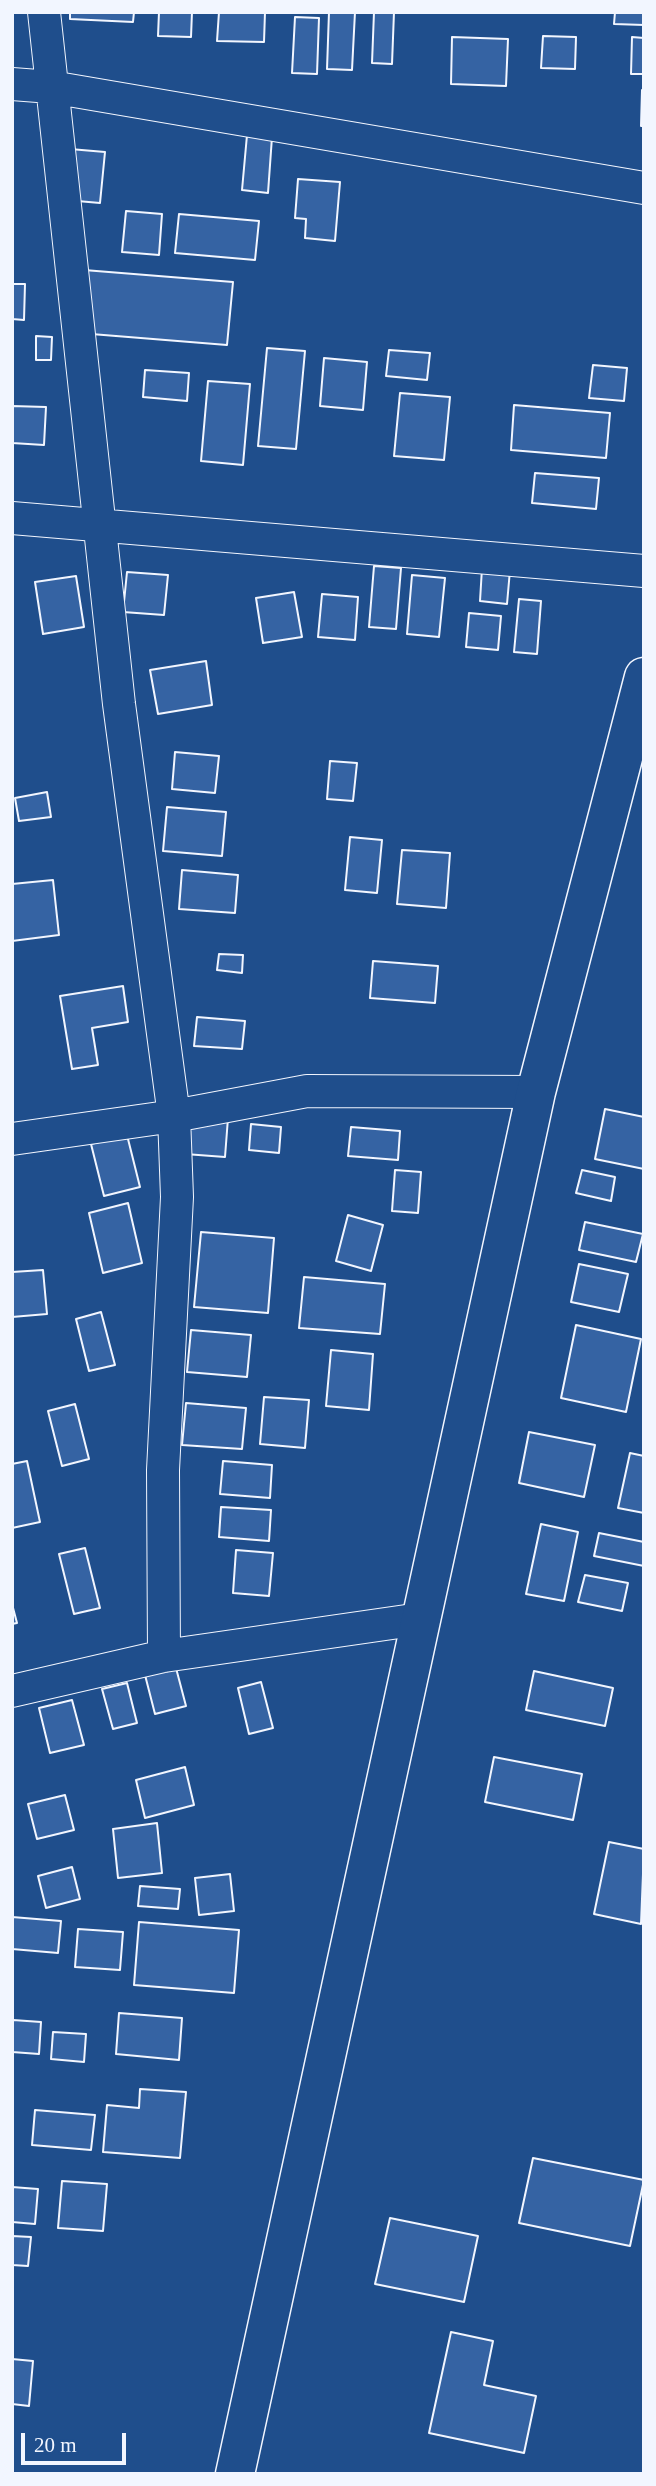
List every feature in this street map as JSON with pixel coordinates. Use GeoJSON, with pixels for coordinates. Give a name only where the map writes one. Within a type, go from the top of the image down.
{"type":"FeatureCollection","features":[{"type":"Feature","properties":{"kind":"main road"},"geometry":{"type":"LineString","coordinates":[[235,2474],[536,1092],[644,677]]}},
{"type":"Feature","properties":{"kind":"street"},"geometry":{"type":"LineString","coordinates":[[44,12],[119,704],[174,1115],[177,1197],[163,1470],[164,1656]]}},
{"type":"Feature","properties":{"kind":"street"},"geometry":{"type":"LineString","coordinates":[[12,84],[51,87],[644,188]]}},
{"type":"Feature","properties":{"kind":"street"},"geometry":{"type":"LineString","coordinates":[[12,518],[99,523],[644,571]]}},
{"type":"Feature","properties":{"kind":"street"},"geometry":{"type":"LineString","coordinates":[[12,1139],[174,1115],[307,1091],[536,1092]]}},
{"type":"Feature","properties":{"kind":"street"},"geometry":{"type":"LineString","coordinates":[[12,1691],[164,1656],[420,1619]]}},
{"type":"Feature","properties":{"kind":"building"},"geometry":{"type":"Polygon","coordinates":[[[70,12],[134,12],[133,22],[70,19],[70,12]]]}},
{"type":"Feature","properties":{"kind":"building"},"geometry":{"type":"Polygon","coordinates":[[[159,12],[192,12],[191,37],[158,36],[159,12]]]}},
{"type":"Feature","properties":{"kind":"building"},"geometry":{"type":"Polygon","coordinates":[[[219,12],[265,12],[264,42],[217,41],[219,12]]]}},
{"type":"Feature","properties":{"kind":"building"},"geometry":{"type":"Polygon","coordinates":[[[329,12],[355,12],[352,70],[327,69],[329,12]]]}},
{"type":"Feature","properties":{"kind":"building"},"geometry":{"type":"Polygon","coordinates":[[[374,12],[394,12],[392,64],[372,63],[374,12]]]}},
{"type":"Feature","properties":{"kind":"building"},"geometry":{"type":"Polygon","coordinates":[[[615,12],[644,12],[644,25],[614,24],[615,12]]]}},
{"type":"Feature","properties":{"kind":"building"},"geometry":{"type":"Polygon","coordinates":[[[295,17],[319,18],[317,74],[292,73],[295,17]]]}},
{"type":"Feature","properties":{"kind":"building"},"geometry":{"type":"Polygon","coordinates":[[[543,36],[576,37],[575,69],[541,68],[543,36]]]}},
{"type":"Feature","properties":{"kind":"building"},"geometry":{"type":"Polygon","coordinates":[[[452,37],[508,39],[506,86],[451,84],[452,37]]]}},
{"type":"Feature","properties":{"kind":"building"},"geometry":{"type":"Polygon","coordinates":[[[632,37],[644,38],[644,74],[631,74],[632,37]]]}},
{"type":"Feature","properties":{"kind":"building"},"geometry":{"type":"Polygon","coordinates":[[[644,90],[644,126],[641,126],[644,90]]]}},
{"type":"Feature","properties":{"kind":"building"},"geometry":{"type":"Polygon","coordinates":[[[247,135],[272,137],[268,193],[242,190],[247,135]]]}},
{"type":"Feature","properties":{"kind":"building"},"geometry":{"type":"Polygon","coordinates":[[[70,149],[105,152],[100,203],[66,200],[70,149]]]}},
{"type":"Feature","properties":{"kind":"building"},"geometry":{"type":"Polygon","coordinates":[[[298,179],[340,182],[335,241],[305,238],[306,219],[295,218],[298,179]]]}},
{"type":"Feature","properties":{"kind":"building"},"geometry":{"type":"Polygon","coordinates":[[[126,211],[162,214],[159,255],[122,252],[126,211]]]}},
{"type":"Feature","properties":{"kind":"building"},"geometry":{"type":"Polygon","coordinates":[[[179,214],[259,221],[255,260],[175,253],[179,214]]]}},
{"type":"Feature","properties":{"kind":"building"},"geometry":{"type":"Polygon","coordinates":[[[84,270],[233,282],[227,345],[79,333],[84,270]]]}},
{"type":"Feature","properties":{"kind":"building"},"geometry":{"type":"Polygon","coordinates":[[[12,284],[25,284],[24,320],[12,319],[12,284]]]}},
{"type":"Feature","properties":{"kind":"building"},"geometry":{"type":"Polygon","coordinates":[[[36,336],[52,337],[51,360],[36,360],[36,336]]]}},
{"type":"Feature","properties":{"kind":"building"},"geometry":{"type":"Polygon","coordinates":[[[267,348],[305,351],[296,449],[258,446],[267,348]]]}},
{"type":"Feature","properties":{"kind":"building"},"geometry":{"type":"Polygon","coordinates":[[[389,350],[430,353],[427,380],[386,376],[389,350]]]}},
{"type":"Feature","properties":{"kind":"building"},"geometry":{"type":"Polygon","coordinates":[[[324,358],[367,362],[363,410],[320,406],[324,358]]]}},
{"type":"Feature","properties":{"kind":"building"},"geometry":{"type":"Polygon","coordinates":[[[593,365],[627,368],[624,401],[589,398],[593,365]]]}},
{"type":"Feature","properties":{"kind":"building"},"geometry":{"type":"Polygon","coordinates":[[[145,370],[189,373],[187,401],[143,397],[145,370]]]}},
{"type":"Feature","properties":{"kind":"building"},"geometry":{"type":"Polygon","coordinates":[[[208,381],[250,384],[243,465],[201,461],[208,381]]]}},
{"type":"Feature","properties":{"kind":"building"},"geometry":{"type":"Polygon","coordinates":[[[400,393],[450,397],[444,460],[394,456],[400,393]]]}},
{"type":"Feature","properties":{"kind":"building"},"geometry":{"type":"Polygon","coordinates":[[[514,405],[610,413],[606,458],[511,450],[514,405]]]}},
{"type":"Feature","properties":{"kind":"building"},"geometry":{"type":"Polygon","coordinates":[[[12,406],[46,407],[44,445],[12,443],[12,406]]]}},
{"type":"Feature","properties":{"kind":"building"},"geometry":{"type":"Polygon","coordinates":[[[535,473],[599,478],[596,509],[532,503],[535,473]]]}},
{"type":"Feature","properties":{"kind":"building"},"geometry":{"type":"Polygon","coordinates":[[[374,566],[401,568],[396,629],[369,627],[374,566]]]}},
{"type":"Feature","properties":{"kind":"building"},"geometry":{"type":"Polygon","coordinates":[[[482,568],[510,570],[507,604],[480,601],[482,568]]]}},
{"type":"Feature","properties":{"kind":"building"},"geometry":{"type":"Polygon","coordinates":[[[127,572],[168,575],[164,615],[123,612],[127,572]]]}},
{"type":"Feature","properties":{"kind":"building"},"geometry":{"type":"Polygon","coordinates":[[[412,575],[445,578],[439,637],[407,634],[412,575]]]}},
{"type":"Feature","properties":{"kind":"building"},"geometry":{"type":"Polygon","coordinates":[[[76,576],[84,627],[43,634],[35,582],[76,576]]]}},
{"type":"Feature","properties":{"kind":"building"},"geometry":{"type":"Polygon","coordinates":[[[294,592],[302,637],[263,643],[256,598],[294,592]]]}},
{"type":"Feature","properties":{"kind":"building"},"geometry":{"type":"Polygon","coordinates":[[[322,594],[358,597],[355,640],[318,637],[322,594]]]}},
{"type":"Feature","properties":{"kind":"building"},"geometry":{"type":"Polygon","coordinates":[[[519,599],[541,601],[537,654],[514,652],[519,599]]]}},
{"type":"Feature","properties":{"kind":"building"},"geometry":{"type":"Polygon","coordinates":[[[469,613],[501,616],[498,650],[466,647],[469,613]]]}},
{"type":"Feature","properties":{"kind":"building"},"geometry":{"type":"Polygon","coordinates":[[[206,661],[212,705],[158,714],[150,670],[206,661]]]}},
{"type":"Feature","properties":{"kind":"building"},"geometry":{"type":"Polygon","coordinates":[[[175,752],[219,756],[215,793],[172,789],[175,752]]]}},
{"type":"Feature","properties":{"kind":"building"},"geometry":{"type":"Polygon","coordinates":[[[330,761],[357,763],[353,801],[327,799],[330,761]]]}},
{"type":"Feature","properties":{"kind":"building"},"geometry":{"type":"Polygon","coordinates":[[[47,792],[51,817],[19,821],[15,798],[47,792]]]}},
{"type":"Feature","properties":{"kind":"building"},"geometry":{"type":"Polygon","coordinates":[[[167,807],[226,812],[222,856],[163,851],[167,807]]]}},
{"type":"Feature","properties":{"kind":"building"},"geometry":{"type":"Polygon","coordinates":[[[350,837],[382,840],[377,893],[345,890],[350,837]]]}},
{"type":"Feature","properties":{"kind":"building"},"geometry":{"type":"Polygon","coordinates":[[[402,850],[450,853],[446,908],[397,904],[402,850]]]}},
{"type":"Feature","properties":{"kind":"building"},"geometry":{"type":"Polygon","coordinates":[[[182,870],[238,875],[235,913],[179,909],[182,870]]]}},
{"type":"Feature","properties":{"kind":"building"},"geometry":{"type":"Polygon","coordinates":[[[53,880],[59,935],[12,941],[12,884],[53,880]]]}},
{"type":"Feature","properties":{"kind":"building"},"geometry":{"type":"Polygon","coordinates":[[[219,954],[243,955],[242,973],[217,970],[219,954]]]}},
{"type":"Feature","properties":{"kind":"building"},"geometry":{"type":"Polygon","coordinates":[[[373,961],[438,966],[435,1003],[370,998],[373,961]]]}},
{"type":"Feature","properties":{"kind":"building"},"geometry":{"type":"Polygon","coordinates":[[[123,986],[128,1022],[92,1028],[98,1065],[72,1069],[60,996],[123,986]]]}},
{"type":"Feature","properties":{"kind":"building"},"geometry":{"type":"Polygon","coordinates":[[[197,1017],[245,1021],[242,1049],[194,1046],[197,1017]]]}},
{"type":"Feature","properties":{"kind":"building"},"geometry":{"type":"Polygon","coordinates":[[[605,1109],[644,1117],[644,1169],[595,1159],[605,1109]]]}},
{"type":"Feature","properties":{"kind":"building"},"geometry":{"type":"Polygon","coordinates":[[[189,1114],[228,1118],[225,1157],[185,1154],[189,1114]]]}},
{"type":"Feature","properties":{"kind":"building"},"geometry":{"type":"Polygon","coordinates":[[[251,1124],[281,1127],[279,1153],[249,1150],[251,1124]]]}},
{"type":"Feature","properties":{"kind":"building"},"geometry":{"type":"Polygon","coordinates":[[[351,1127],[400,1131],[398,1160],[348,1156],[351,1127]]]}},
{"type":"Feature","properties":{"kind":"building"},"geometry":{"type":"Polygon","coordinates":[[[127,1135],[140,1187],[104,1196],[91,1144],[127,1135]]]}},
{"type":"Feature","properties":{"kind":"building"},"geometry":{"type":"Polygon","coordinates":[[[395,1170],[421,1172],[418,1213],[392,1211],[395,1170]]]}},
{"type":"Feature","properties":{"kind":"building"},"geometry":{"type":"Polygon","coordinates":[[[582,1170],[615,1177],[611,1201],[576,1193],[582,1170]]]}},
{"type":"Feature","properties":{"kind":"building"},"geometry":{"type":"Polygon","coordinates":[[[128,1203],[142,1263],[103,1273],[89,1213],[128,1203]]]}},
{"type":"Feature","properties":{"kind":"building"},"geometry":{"type":"Polygon","coordinates":[[[348,1215],[383,1225],[371,1271],[336,1261],[348,1215]]]}},
{"type":"Feature","properties":{"kind":"building"},"geometry":{"type":"Polygon","coordinates":[[[585,1222],[643,1234],[636,1262],[579,1250],[585,1222]]]}},
{"type":"Feature","properties":{"kind":"building"},"geometry":{"type":"Polygon","coordinates":[[[201,1232],[274,1238],[268,1313],[194,1307],[201,1232]]]}},
{"type":"Feature","properties":{"kind":"building"},"geometry":{"type":"Polygon","coordinates":[[[579,1264],[628,1274],[619,1312],[571,1302],[579,1264]]]}},
{"type":"Feature","properties":{"kind":"building"},"geometry":{"type":"Polygon","coordinates":[[[43,1270],[47,1314],[12,1317],[12,1272],[43,1270]]]}},
{"type":"Feature","properties":{"kind":"building"},"geometry":{"type":"Polygon","coordinates":[[[304,1277],[385,1284],[380,1334],[299,1328],[304,1277]]]}},
{"type":"Feature","properties":{"kind":"building"},"geometry":{"type":"Polygon","coordinates":[[[101,1312],[115,1365],[89,1371],[76,1319],[101,1312]]]}},
{"type":"Feature","properties":{"kind":"building"},"geometry":{"type":"Polygon","coordinates":[[[576,1325],[641,1339],[626,1412],[561,1398],[576,1325]]]}},
{"type":"Feature","properties":{"kind":"building"},"geometry":{"type":"Polygon","coordinates":[[[191,1330],[251,1335],[247,1377],[187,1372],[191,1330]]]}},
{"type":"Feature","properties":{"kind":"building"},"geometry":{"type":"Polygon","coordinates":[[[331,1350],[373,1354],[369,1410],[326,1406],[331,1350]]]}},
{"type":"Feature","properties":{"kind":"building"},"geometry":{"type":"Polygon","coordinates":[[[264,1397],[309,1400],[305,1448],[260,1444],[264,1397]]]}},
{"type":"Feature","properties":{"kind":"building"},"geometry":{"type":"Polygon","coordinates":[[[186,1403],[246,1408],[242,1449],[182,1445],[186,1403]]]}},
{"type":"Feature","properties":{"kind":"building"},"geometry":{"type":"Polygon","coordinates":[[[75,1404],[89,1459],[62,1466],[48,1411],[75,1404]]]}},
{"type":"Feature","properties":{"kind":"building"},"geometry":{"type":"Polygon","coordinates":[[[529,1432],[595,1445],[584,1497],[519,1483],[529,1432]]]}},
{"type":"Feature","properties":{"kind":"building"},"geometry":{"type":"Polygon","coordinates":[[[630,1453],[644,1456],[644,1513],[618,1508],[630,1453]]]}},
{"type":"Feature","properties":{"kind":"building"},"geometry":{"type":"Polygon","coordinates":[[[27,1461],[40,1522],[12,1528],[12,1464],[27,1461]]]}},
{"type":"Feature","properties":{"kind":"building"},"geometry":{"type":"Polygon","coordinates":[[[223,1461],[272,1465],[270,1498],[220,1494],[223,1461]]]}},
{"type":"Feature","properties":{"kind":"building"},"geometry":{"type":"Polygon","coordinates":[[[221,1507],[271,1510],[269,1541],[219,1537],[221,1507]]]}},
{"type":"Feature","properties":{"kind":"building"},"geometry":{"type":"Polygon","coordinates":[[[541,1524],[578,1532],[564,1601],[526,1594],[541,1524]]]}},
{"type":"Feature","properties":{"kind":"building"},"geometry":{"type":"Polygon","coordinates":[[[599,1533],[644,1542],[644,1566],[594,1556],[599,1533]]]}},
{"type":"Feature","properties":{"kind":"building"},"geometry":{"type":"Polygon","coordinates":[[[85,1548],[100,1608],[74,1614],[59,1554],[85,1548]]]}},
{"type":"Feature","properties":{"kind":"building"},"geometry":{"type":"Polygon","coordinates":[[[236,1550],[273,1553],[269,1596],[233,1593],[236,1550]]]}},
{"type":"Feature","properties":{"kind":"building"},"geometry":{"type":"Polygon","coordinates":[[[585,1575],[628,1583],[622,1611],[578,1602],[585,1575]]]}},
{"type":"Feature","properties":{"kind":"building"},"geometry":{"type":"Polygon","coordinates":[[[12,1604],[17,1623],[12,1624],[12,1604]]]}},
{"type":"Feature","properties":{"kind":"building"},"geometry":{"type":"Polygon","coordinates":[[[176,1668],[186,1706],[155,1714],[145,1675],[176,1668]]]}},
{"type":"Feature","properties":{"kind":"building"},"geometry":{"type":"Polygon","coordinates":[[[534,1671],[613,1688],[605,1726],[526,1710],[534,1671]]]}},
{"type":"Feature","properties":{"kind":"building"},"geometry":{"type":"Polygon","coordinates":[[[261,1682],[273,1728],[249,1734],[238,1688],[261,1682]]]}},
{"type":"Feature","properties":{"kind":"building"},"geometry":{"type":"Polygon","coordinates":[[[127,1683],[137,1723],[113,1729],[102,1689],[127,1683]]]}},
{"type":"Feature","properties":{"kind":"building"},"geometry":{"type":"Polygon","coordinates":[[[72,1700],[84,1745],[50,1753],[39,1708],[72,1700]]]}},
{"type":"Feature","properties":{"kind":"building"},"geometry":{"type":"Polygon","coordinates":[[[494,1757],[582,1774],[573,1820],[485,1802],[494,1757]]]}},
{"type":"Feature","properties":{"kind":"building"},"geometry":{"type":"Polygon","coordinates":[[[185,1767],[194,1805],[145,1818],[136,1780],[185,1767]]]}},
{"type":"Feature","properties":{"kind":"building"},"geometry":{"type":"Polygon","coordinates":[[[65,1795],[74,1830],[37,1839],[28,1804],[65,1795]]]}},
{"type":"Feature","properties":{"kind":"building"},"geometry":{"type":"Polygon","coordinates":[[[157,1823],[162,1873],[118,1878],[113,1829],[157,1823]]]}},
{"type":"Feature","properties":{"kind":"building"},"geometry":{"type":"Polygon","coordinates":[[[609,1842],[644,1849],[641,1924],[594,1914],[609,1842]]]}},
{"type":"Feature","properties":{"kind":"building"},"geometry":{"type":"Polygon","coordinates":[[[72,1867],[80,1899],[46,1908],[38,1876],[72,1867]]]}},
{"type":"Feature","properties":{"kind":"building"},"geometry":{"type":"Polygon","coordinates":[[[230,1874],[234,1911],[199,1915],[195,1878],[230,1874]]]}},
{"type":"Feature","properties":{"kind":"building"},"geometry":{"type":"Polygon","coordinates":[[[140,1886],[180,1889],[178,1909],[138,1906],[140,1886]]]}},
{"type":"Feature","properties":{"kind":"building"},"geometry":{"type":"Polygon","coordinates":[[[12,1917],[61,1921],[58,1953],[12,1949],[12,1917]]]}},
{"type":"Feature","properties":{"kind":"building"},"geometry":{"type":"Polygon","coordinates":[[[139,1922],[239,1930],[234,1993],[134,1985],[139,1922]]]}},
{"type":"Feature","properties":{"kind":"building"},"geometry":{"type":"Polygon","coordinates":[[[78,1929],[123,1932],[120,1970],[75,1967],[78,1929]]]}},
{"type":"Feature","properties":{"kind":"building"},"geometry":{"type":"Polygon","coordinates":[[[119,2013],[182,2018],[179,2060],[116,2054],[119,2013]]]}},
{"type":"Feature","properties":{"kind":"building"},"geometry":{"type":"Polygon","coordinates":[[[13,2020],[41,2022],[39,2054],[12,2052],[13,2020]]]}},
{"type":"Feature","properties":{"kind":"building"},"geometry":{"type":"Polygon","coordinates":[[[53,2032],[86,2034],[84,2062],[51,2059],[53,2032]]]}},
{"type":"Feature","properties":{"kind":"building"},"geometry":{"type":"Polygon","coordinates":[[[140,2089],[186,2092],[180,2158],[103,2152],[107,2105],[139,2108],[140,2089]]]}},
{"type":"Feature","properties":{"kind":"building"},"geometry":{"type":"Polygon","coordinates":[[[35,2110],[95,2115],[91,2150],[32,2145],[35,2110]]]}},
{"type":"Feature","properties":{"kind":"building"},"geometry":{"type":"Polygon","coordinates":[[[533,2158],[644,2180],[630,2246],[519,2223],[533,2158]]]}},
{"type":"Feature","properties":{"kind":"building"},"geometry":{"type":"Polygon","coordinates":[[[62,2181],[107,2184],[103,2231],[58,2228],[62,2181]]]}},
{"type":"Feature","properties":{"kind":"building"},"geometry":{"type":"Polygon","coordinates":[[[12,2187],[38,2189],[35,2224],[12,2222],[12,2187]]]}},
{"type":"Feature","properties":{"kind":"building"},"geometry":{"type":"Polygon","coordinates":[[[390,2218],[478,2236],[464,2302],[375,2284],[390,2218]]]}},
{"type":"Feature","properties":{"kind":"building"},"geometry":{"type":"Polygon","coordinates":[[[12,2236],[31,2237],[28,2266],[12,2265],[12,2236]]]}},
{"type":"Feature","properties":{"kind":"building"},"geometry":{"type":"Polygon","coordinates":[[[451,2332],[493,2341],[484,2385],[536,2396],[524,2453],[429,2433],[451,2332]]]}},
{"type":"Feature","properties":{"kind":"building"},"geometry":{"type":"Polygon","coordinates":[[[12,2359],[33,2361],[29,2406],[12,2404],[12,2359]]]}}]}
